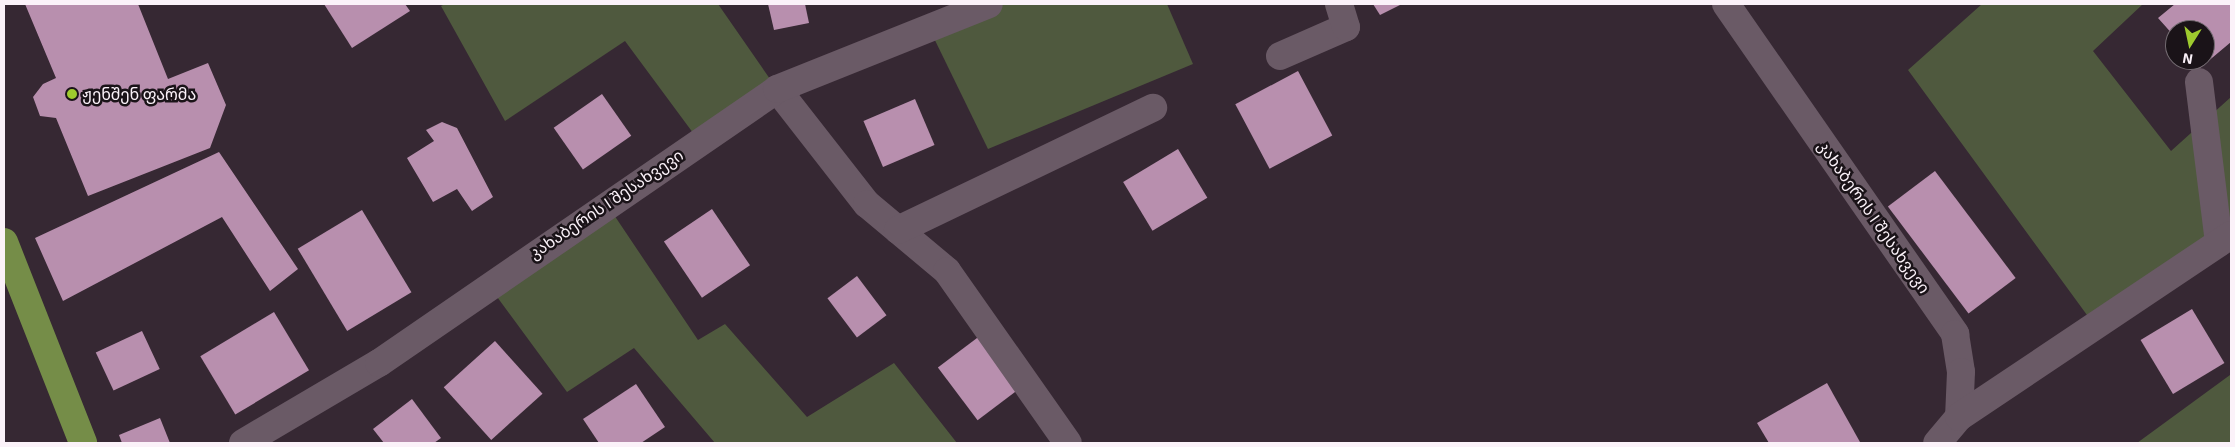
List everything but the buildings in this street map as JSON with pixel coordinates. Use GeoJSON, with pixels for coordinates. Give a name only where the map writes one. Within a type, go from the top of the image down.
{"type":"FeatureCollection","features":[{"type":"Feature","properties":{"kind":"highway"},"geometry":{"type":"LineString","coordinates":[[4,242],[83,443]]}},
{"type":"Feature","properties":{"kind":"street","name":"კახაბერის I შესახვევი"},"geometry":{"type":"LineString","coordinates":[[243,443],[379,363],[776,89],[989,4]]}},
{"type":"Feature","properties":{"kind":"street"},"geometry":{"type":"LineString","coordinates":[[1280,56],[1346,27],[1339,4]]}},
{"type":"Feature","properties":{"kind":"street","name":"კახაბერის I შესახვევი"},"geometry":{"type":"LineString","coordinates":[[1731,5],[1955,334],[1961,372],[1958,418]]}},
{"type":"Feature","properties":{"kind":"street"},"geometry":{"type":"LineString","coordinates":[[1937,443],[1958,418],[2225,239],[2199,82]]}},
{"type":"Feature","properties":{"kind":"street"},"geometry":{"type":"LineString","coordinates":[[776,89],[867,204],[948,271],[1068,443]]}},
{"type":"Feature","properties":{"kind":"street"},"geometry":{"type":"LineString","coordinates":[[898,230],[1153,108]]}},
{"type":"Feature","properties":{"kind":"green space"},"geometry":{"type":"Polygon","coordinates":[[[445,4],[718,4],[777,89],[699,141],[625,41],[505,121],[441,6],[445,4]]]}},
{"type":"Feature","properties":{"kind":"green space"},"geometry":{"type":"Polygon","coordinates":[[[989,4],[1167,4],[1193,64],[988,149],[929,28],[989,4]]]}},
{"type":"Feature","properties":{"kind":"green space"},"geometry":{"type":"Polygon","coordinates":[[[1982,4],[2143,4],[2093,51],[2171,151],[2231,97],[2231,235],[2095,326],[1908,70],[1982,4]]]}},
{"type":"Feature","properties":{"kind":"green space"},"geometry":{"type":"Polygon","coordinates":[[[606,203],[698,340],[725,324],[807,417],[894,363],[957,443],[715,443],[634,348],[567,392],[489,286],[606,203]]]}},
{"type":"Feature","properties":{"kind":"green space"},"geometry":{"type":"Polygon","coordinates":[[[2230,375],[2231,443],[2137,443],[2230,375]]]}},
{"type":"Feature","properties":{"kind":"place","name":"ჟენშენ ფარმა"},"geometry":{"type":"Point","coordinates":[72,94]}}]}
